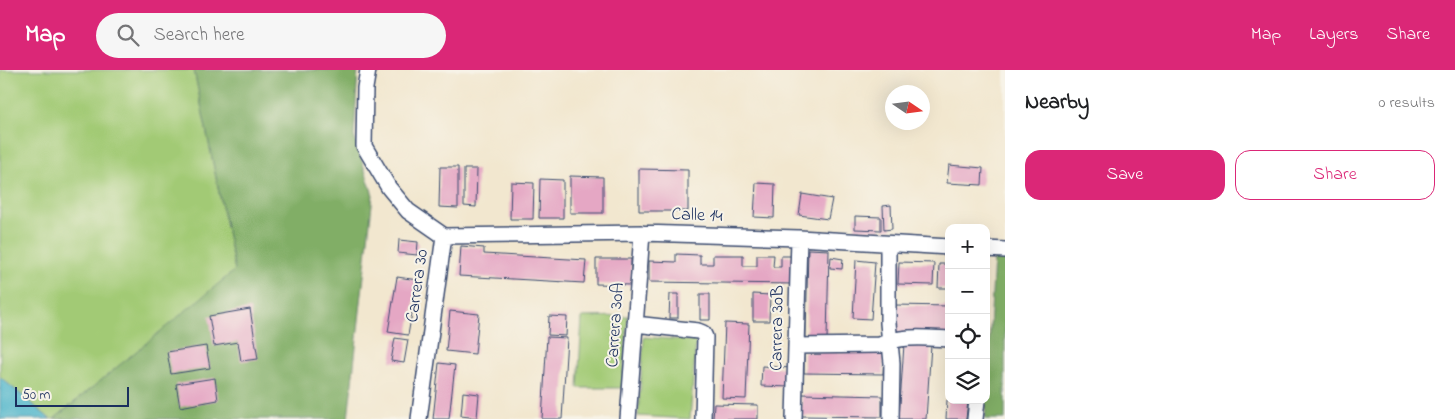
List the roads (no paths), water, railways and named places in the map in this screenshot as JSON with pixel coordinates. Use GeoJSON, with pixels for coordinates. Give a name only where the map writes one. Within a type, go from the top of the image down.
{"type":"FeatureCollection","features":[{"type":"Feature","properties":{"kind":"street","name":"Carrera 30"},"geometry":{"type":"LineString","coordinates":[[368,70],[365,88],[364,146],[389,188],[408,211],[444,236],[419,419]]}},
{"type":"Feature","properties":{"kind":"street","name":"Calle 14"},"geometry":{"type":"LineString","coordinates":[[444,236],[642,233],[799,238],[945,247]]}},
{"type":"Feature","properties":{"kind":"street","name":"Carrera 30A"},"geometry":{"type":"LineString","coordinates":[[628,419],[642,233]]}},
{"type":"Feature","properties":{"kind":"street","name":"Carrera 30B"},"geometry":{"type":"LineString","coordinates":[[794,419],[799,238]]}},
{"type":"Feature","properties":{"kind":"street"},"geometry":{"type":"LineString","coordinates":[[888,244],[888,323],[892,363],[891,419]]}},
{"type":"Feature","properties":{"kind":"street"},"geometry":{"type":"LineString","coordinates":[[990,249],[1005,250]]}},
{"type":"Feature","properties":{"kind":"street"},"geometry":{"type":"LineString","coordinates":[[635,324],[703,332],[703,419]]}},
{"type":"Feature","properties":{"kind":"street"},"geometry":{"type":"LineString","coordinates":[[796,346],[880,345],[890,340],[912,338],[945,339]]}},
{"type":"Feature","properties":{"kind":"street"},"geometry":{"type":"LineString","coordinates":[[976,419],[977,404]]}},
{"type":"Feature","properties":{"kind":"water"},"geometry":{"type":"Polygon","coordinates":[[[0,377],[50,419],[0,419],[0,377]]]}}]}
